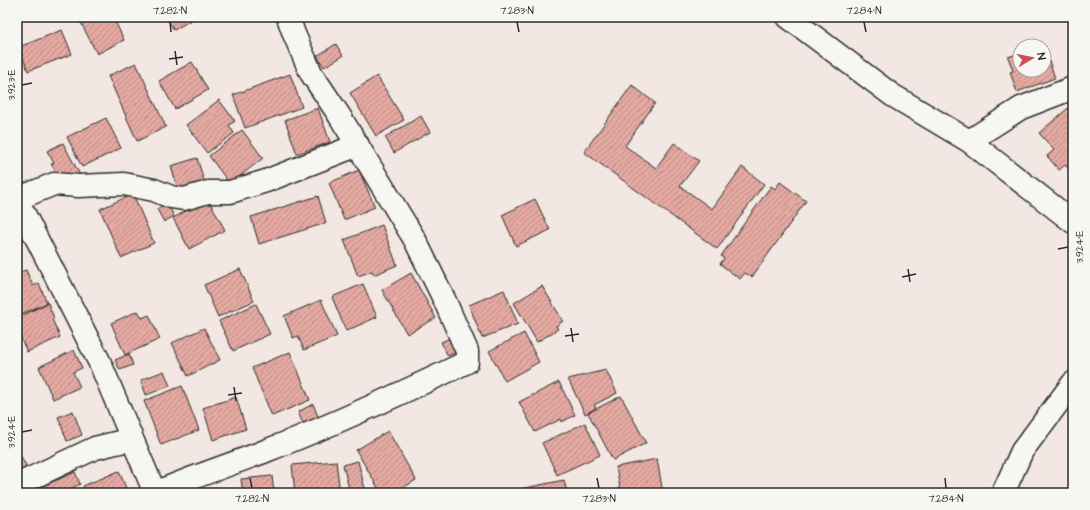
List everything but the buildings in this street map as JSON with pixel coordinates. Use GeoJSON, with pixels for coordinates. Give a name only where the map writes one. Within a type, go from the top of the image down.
{"type":"FeatureCollection","features":[{"type":"Feature","properties":{"kind":"street"},"geometry":{"type":"LineString","coordinates":[[288,17],[310,73],[358,145],[415,240],[444,299],[466,351],[467,362],[394,397],[269,450],[186,480],[155,493],[100,363],[17,199],[54,184],[79,186],[124,184],[154,190],[171,197],[184,199],[208,192],[230,192],[266,181],[358,145]]}},
{"type":"Feature","properties":{"kind":"street"},"geometry":{"type":"LineString","coordinates":[[788,17],[892,95],[969,141],[1073,222]]}},
{"type":"Feature","properties":{"kind":"street"},"geometry":{"type":"LineString","coordinates":[[969,141],[1021,108],[1073,88]]}},
{"type":"Feature","properties":{"kind":"street"},"geometry":{"type":"LineString","coordinates":[[1003,493],[1022,451],[1073,383]]}},
{"type":"Feature","properties":{"kind":"street"},"geometry":{"type":"LineString","coordinates":[[19,484],[95,448],[132,439]]}}]}
